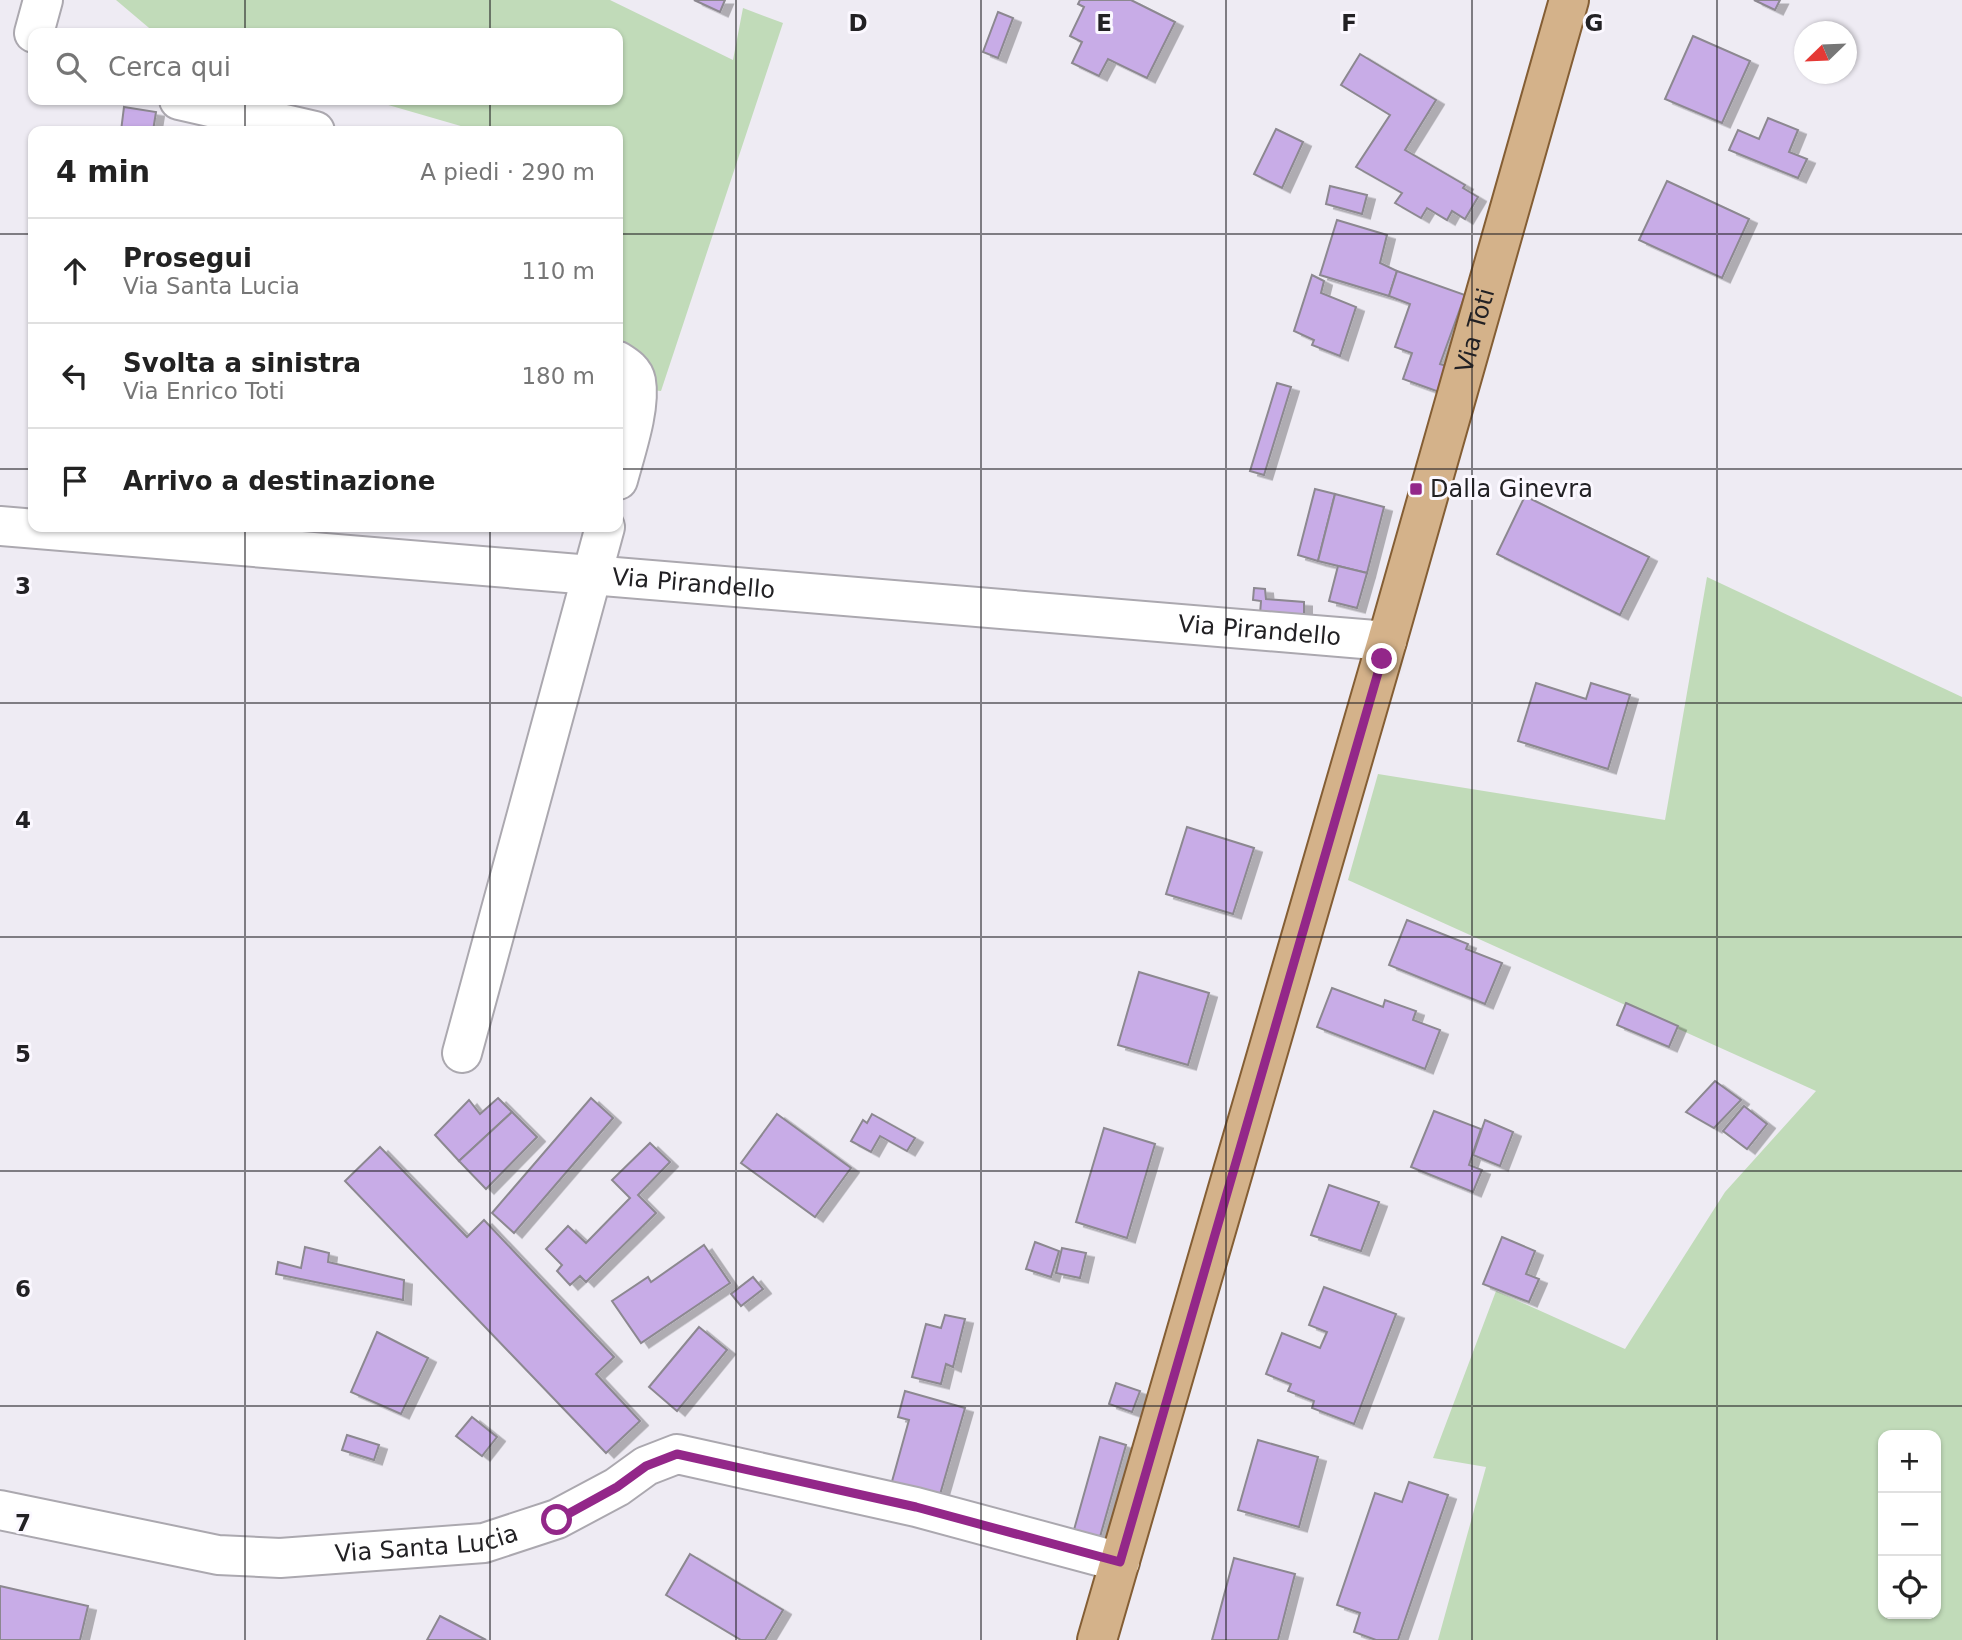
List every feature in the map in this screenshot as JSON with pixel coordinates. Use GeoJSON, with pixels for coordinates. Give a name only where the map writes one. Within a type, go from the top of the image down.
{"type":"FeatureCollection","features":[{"type":"Feature","properties":{"kind":"main road","name":"Via Toti"},"geometry":{"type":"LineString","coordinates":[[1097,1640],[1385,650],[1569,0]]}},
{"type":"Feature","properties":{"kind":"street"},"geometry":{"type":"LineString","coordinates":[[35,28],[43,0]]}},
{"type":"Feature","properties":{"kind":"street"},"geometry":{"type":"LineString","coordinates":[[201,105],[294,126]]}},
{"type":"Feature","properties":{"kind":"street"},"geometry":{"type":"LineString","coordinates":[[623,364],[636,379],[635,415],[623,461]]}},
{"type":"Feature","properties":{"kind":"street","name":"Via Pirandello"},"geometry":{"type":"LineString","coordinates":[[0,526],[28,528]]}},
{"type":"Feature","properties":{"kind":"street","name":"Via Pirandello"},"geometry":{"type":"LineString","coordinates":[[73,532],[593,575],[1385,650]]}},
{"type":"Feature","properties":{"kind":"street"},"geometry":{"type":"LineString","coordinates":[[462,1053],[604,532]]}},
{"type":"Feature","properties":{"kind":"street","name":"Via Santa Lucia"},"geometry":{"type":"LineString","coordinates":[[0,1510],[218,1555],[280,1559],[484,1543],[557,1520],[617,1487],[646,1466],[677,1454],[916,1507],[1120,1562]]}},
{"type":"Feature","properties":{"kind":"green space"},"geometry":{"type":"Polygon","coordinates":[[[116,0],[610,0],[733,60],[743,8],[783,23],[661,391],[623,387],[623,126],[461,126],[388,105],[623,105],[623,28],[149,28],[116,0]]]}},
{"type":"Feature","properties":{"kind":"green space"},"geometry":{"type":"Polygon","coordinates":[[[1707,577],[1962,697],[1962,1640],[1438,1640],[1486,1467],[1433,1458],[1496,1291],[1625,1349],[1725,1192],[1816,1091],[1348,880],[1378,774],[1665,820],[1707,577]]]}},
{"type":"Feature","properties":{"kind":"building"},"geometry":{"type":"Polygon","coordinates":[[[694,0],[725,0],[720,12],[694,0]]]}},
{"type":"Feature","properties":{"kind":"building"},"geometry":{"type":"Polygon","coordinates":[[[1080,0],[1131,0],[1175,22],[1147,78],[1108,59],[1099,76],[1072,63],[1082,42],[1070,36],[1084,7],[1078,4],[1080,0]]]}},
{"type":"Feature","properties":{"kind":"building"},"geometry":{"type":"Polygon","coordinates":[[[1754,0],[1780,0],[1775,10],[1754,0]]]}},
{"type":"Feature","properties":{"kind":"building"},"geometry":{"type":"Polygon","coordinates":[[[998,12],[1013,18],[998,58],[983,52],[998,12]]]}},
{"type":"Feature","properties":{"kind":"building"},"geometry":{"type":"Polygon","coordinates":[[[1693,36],[1750,61],[1722,123],[1665,99],[1693,36]]]}},
{"type":"Feature","properties":{"kind":"building"},"geometry":{"type":"Polygon","coordinates":[[[1360,54],[1436,100],[1405,150],[1465,185],[1463,188],[1478,197],[1465,219],[1452,211],[1447,220],[1427,208],[1421,218],[1395,203],[1402,193],[1356,167],[1390,115],[1341,85],[1360,54]]]}},
{"type":"Feature","properties":{"kind":"building"},"geometry":{"type":"Polygon","coordinates":[[[124,107],[156,112],[154,126],[122,126],[124,107]]]}},
{"type":"Feature","properties":{"kind":"building"},"geometry":{"type":"Polygon","coordinates":[[[1768,118],[1798,130],[1789,152],[1807,159],[1798,178],[1729,150],[1738,130],[1759,139],[1768,118]]]}},
{"type":"Feature","properties":{"kind":"building"},"geometry":{"type":"Polygon","coordinates":[[[1276,129],[1303,142],[1282,188],[1254,174],[1276,129]]]}},
{"type":"Feature","properties":{"kind":"building"},"geometry":{"type":"Polygon","coordinates":[[[1667,181],[1749,219],[1722,278],[1639,240],[1667,181]]]}},
{"type":"Feature","properties":{"kind":"building"},"geometry":{"type":"Polygon","coordinates":[[[1330,186],[1367,195],[1362,214],[1326,204],[1330,186]]]}},
{"type":"Feature","properties":{"kind":"building"},"geometry":{"type":"Polygon","coordinates":[[[1337,220],[1387,235],[1380,263],[1397,271],[1389,296],[1320,275],[1337,220]]]}},
{"type":"Feature","properties":{"kind":"building"},"geometry":{"type":"Polygon","coordinates":[[[1397,271],[1465,295],[1440,364],[1450,367],[1442,393],[1403,379],[1412,353],[1395,347],[1410,304],[1389,296],[1397,271]]]}},
{"type":"Feature","properties":{"kind":"building"},"geometry":{"type":"Polygon","coordinates":[[[1312,275],[1324,281],[1321,293],[1356,307],[1340,356],[1312,345],[1314,340],[1294,331],[1312,275]]]}},
{"type":"Feature","properties":{"kind":"building"},"geometry":{"type":"Polygon","coordinates":[[[1277,383],[1291,387],[1264,475],[1250,471],[1277,383]]]}},
{"type":"Feature","properties":{"kind":"building"},"geometry":{"type":"Polygon","coordinates":[[[1315,489],[1335,494],[1318,561],[1298,555],[1315,489]]]}},
{"type":"Feature","properties":{"kind":"building"},"geometry":{"type":"Polygon","coordinates":[[[1335,494],[1384,507],[1367,573],[1318,561],[1335,494]]]}},
{"type":"Feature","properties":{"kind":"building"},"geometry":{"type":"Polygon","coordinates":[[[1525,496],[1649,557],[1620,615],[1497,554],[1525,496]]]}},
{"type":"Feature","properties":{"kind":"building"},"geometry":{"type":"Polygon","coordinates":[[[1338,566],[1367,573],[1357,608],[1329,601],[1338,566]]]}},
{"type":"Feature","properties":{"kind":"building"},"geometry":{"type":"Polygon","coordinates":[[[1254,588],[1265,589],[1266,599],[1304,602],[1304,627],[1259,627],[1261,601],[1253,600],[1254,588]]]}},
{"type":"Feature","properties":{"kind":"building"},"geometry":{"type":"Polygon","coordinates":[[[1536,683],[1586,699],[1591,683],[1630,695],[1608,769],[1518,741],[1536,683]]]}},
{"type":"Feature","properties":{"kind":"building"},"geometry":{"type":"Polygon","coordinates":[[[1187,827],[1254,848],[1233,914],[1166,894],[1187,827]]]}},
{"type":"Feature","properties":{"kind":"building"},"geometry":{"type":"Polygon","coordinates":[[[1407,920],[1468,944],[1466,949],[1502,963],[1485,1004],[1389,965],[1407,920]]]}},
{"type":"Feature","properties":{"kind":"building"},"geometry":{"type":"Polygon","coordinates":[[[1139,972],[1209,993],[1188,1065],[1118,1045],[1139,972]]]}},
{"type":"Feature","properties":{"kind":"building"},"geometry":{"type":"Polygon","coordinates":[[[1332,988],[1383,1007],[1385,1000],[1416,1011],[1413,1020],[1440,1030],[1425,1069],[1317,1027],[1332,988]]]}},
{"type":"Feature","properties":{"kind":"building"},"geometry":{"type":"Polygon","coordinates":[[[1626,1003],[1678,1026],[1669,1047],[1617,1025],[1626,1003]]]}},
{"type":"Feature","properties":{"kind":"building"},"geometry":{"type":"Polygon","coordinates":[[[1715,1081],[1741,1100],[1714,1128],[1686,1112],[1715,1081]]]}},
{"type":"Feature","properties":{"kind":"building"},"geometry":{"type":"Polygon","coordinates":[[[498,1098],[512,1112],[459,1161],[435,1135],[469,1100],[480,1114],[498,1098]]]}},
{"type":"Feature","properties":{"kind":"building"},"geometry":{"type":"Polygon","coordinates":[[[591,1098],[613,1118],[514,1233],[492,1213],[591,1098]]]}},
{"type":"Feature","properties":{"kind":"building"},"geometry":{"type":"Polygon","coordinates":[[[1744,1106],[1767,1124],[1747,1149],[1723,1131],[1744,1106]]]}},
{"type":"Feature","properties":{"kind":"building"},"geometry":{"type":"Polygon","coordinates":[[[1434,1111],[1481,1129],[1469,1165],[1482,1170],[1473,1192],[1411,1167],[1434,1111]]]}},
{"type":"Feature","properties":{"kind":"building"},"geometry":{"type":"Polygon","coordinates":[[[512,1112],[537,1137],[486,1189],[459,1161],[512,1112]]]}},
{"type":"Feature","properties":{"kind":"building"},"geometry":{"type":"Polygon","coordinates":[[[777,1114],[851,1168],[815,1217],[741,1163],[777,1114]]]}},
{"type":"Feature","properties":{"kind":"building"},"geometry":{"type":"Polygon","coordinates":[[[872,1114],[915,1138],[907,1151],[880,1136],[871,1152],[851,1141],[863,1120],[867,1123],[872,1114]]]}},
{"type":"Feature","properties":{"kind":"building"},"geometry":{"type":"Polygon","coordinates":[[[1485,1120],[1513,1132],[1500,1166],[1473,1155],[1485,1120]]]}},
{"type":"Feature","properties":{"kind":"building"},"geometry":{"type":"Polygon","coordinates":[[[1104,1128],[1155,1144],[1127,1238],[1076,1222],[1104,1128]]]}},
{"type":"Feature","properties":{"kind":"building"},"geometry":{"type":"Polygon","coordinates":[[[650,1143],[670,1162],[638,1195],[656,1213],[586,1282],[580,1276],[570,1285],[557,1271],[562,1265],[546,1249],[568,1226],[586,1243],[630,1198],[612,1180],[650,1143]]]}},
{"type":"Feature","properties":{"kind":"building"},"geometry":{"type":"Polygon","coordinates":[[[380,1147],[467,1237],[484,1220],[614,1357],[596,1374],[640,1421],[606,1453],[345,1181],[380,1147]]]}},
{"type":"Feature","properties":{"kind":"building"},"geometry":{"type":"Polygon","coordinates":[[[1329,1185],[1379,1202],[1361,1251],[1311,1235],[1329,1185]]]}},
{"type":"Feature","properties":{"kind":"building"},"geometry":{"type":"Polygon","coordinates":[[[1502,1237],[1535,1251],[1526,1274],[1539,1279],[1529,1302],[1483,1284],[1502,1237]]]}},
{"type":"Feature","properties":{"kind":"building"},"geometry":{"type":"Polygon","coordinates":[[[1035,1242],[1059,1251],[1051,1277],[1026,1269],[1035,1242]]]}},
{"type":"Feature","properties":{"kind":"building"},"geometry":{"type":"Polygon","coordinates":[[[704,1245],[730,1283],[641,1343],[612,1301],[648,1277],[651,1282],[704,1245]]]}},
{"type":"Feature","properties":{"kind":"building"},"geometry":{"type":"Polygon","coordinates":[[[305,1247],[329,1253],[328,1262],[404,1280],[403,1300],[276,1274],[278,1262],[301,1268],[305,1247]]]}},
{"type":"Feature","properties":{"kind":"building"},"geometry":{"type":"Polygon","coordinates":[[[1062,1248],[1086,1253],[1080,1278],[1056,1273],[1062,1248]]]}},
{"type":"Feature","properties":{"kind":"building"},"geometry":{"type":"Polygon","coordinates":[[[753,1277],[763,1289],[741,1306],[731,1294],[753,1277]]]}},
{"type":"Feature","properties":{"kind":"building"},"geometry":{"type":"Polygon","coordinates":[[[1324,1287],[1396,1314],[1354,1424],[1312,1408],[1314,1401],[1288,1391],[1291,1384],[1266,1374],[1282,1333],[1320,1348],[1327,1332],[1309,1325],[1324,1287]]]}},
{"type":"Feature","properties":{"kind":"building"},"geometry":{"type":"Polygon","coordinates":[[[945,1315],[965,1319],[953,1367],[946,1364],[941,1384],[912,1377],[926,1324],[941,1328],[945,1315]]]}},
{"type":"Feature","properties":{"kind":"building"},"geometry":{"type":"Polygon","coordinates":[[[699,1327],[727,1350],[677,1411],[649,1387],[699,1327]]]}},
{"type":"Feature","properties":{"kind":"building"},"geometry":{"type":"Polygon","coordinates":[[[377,1332],[428,1358],[401,1414],[351,1392],[377,1332]]]}},
{"type":"Feature","properties":{"kind":"building"},"geometry":{"type":"Polygon","coordinates":[[[1116,1383],[1140,1391],[1132,1412],[1109,1404],[1116,1383]]]}},
{"type":"Feature","properties":{"kind":"building"},"geometry":{"type":"Polygon","coordinates":[[[905,1391],[965,1408],[939,1498],[891,1485],[909,1420],[898,1417],[905,1391]]]}},
{"type":"Feature","properties":{"kind":"building"},"geometry":{"type":"Polygon","coordinates":[[[472,1417],[497,1437],[482,1456],[456,1436],[472,1417]]]}},
{"type":"Feature","properties":{"kind":"building"},"geometry":{"type":"Polygon","coordinates":[[[347,1435],[379,1445],[374,1460],[342,1450],[347,1435]]]}},
{"type":"Feature","properties":{"kind":"building"},"geometry":{"type":"Polygon","coordinates":[[[1100,1437],[1126,1445],[1096,1551],[1070,1544],[1100,1437]]]}},
{"type":"Feature","properties":{"kind":"building"},"geometry":{"type":"Polygon","coordinates":[[[1258,1440],[1318,1457],[1299,1527],[1238,1510],[1258,1440]]]}},
{"type":"Feature","properties":{"kind":"building"},"geometry":{"type":"Polygon","coordinates":[[[1409,1482],[1448,1495],[1398,1640],[1376,1640],[1354,1632],[1360,1613],[1337,1605],[1375,1493],[1402,1502],[1409,1482]]]}},
{"type":"Feature","properties":{"kind":"building"},"geometry":{"type":"Polygon","coordinates":[[[690,1554],[783,1610],[765,1640],[741,1640],[666,1595],[690,1554]]]}},
{"type":"Feature","properties":{"kind":"building"},"geometry":{"type":"Polygon","coordinates":[[[1234,1558],[1295,1574],[1278,1640],[1212,1640],[1234,1558]]]}},
{"type":"Feature","properties":{"kind":"building"},"geometry":{"type":"Polygon","coordinates":[[[0,1586],[88,1606],[80,1640],[0,1640],[0,1586]]]}},
{"type":"Feature","properties":{"kind":"building"},"geometry":{"type":"Polygon","coordinates":[[[440,1616],[486,1640],[427,1640],[440,1616]]]}},
{"type":"Feature","properties":{"kind":"place","name":"Dalla Ginevra"},"geometry":{"type":"Point","coordinates":[1416,489]}},
{"type":"Feature","properties":{"kind":"route"},"geometry":{"type":"LineString","coordinates":[[557,1520],[617,1487],[646,1466],[677,1454],[916,1507],[1120,1562],[1382,659]]}}]}
